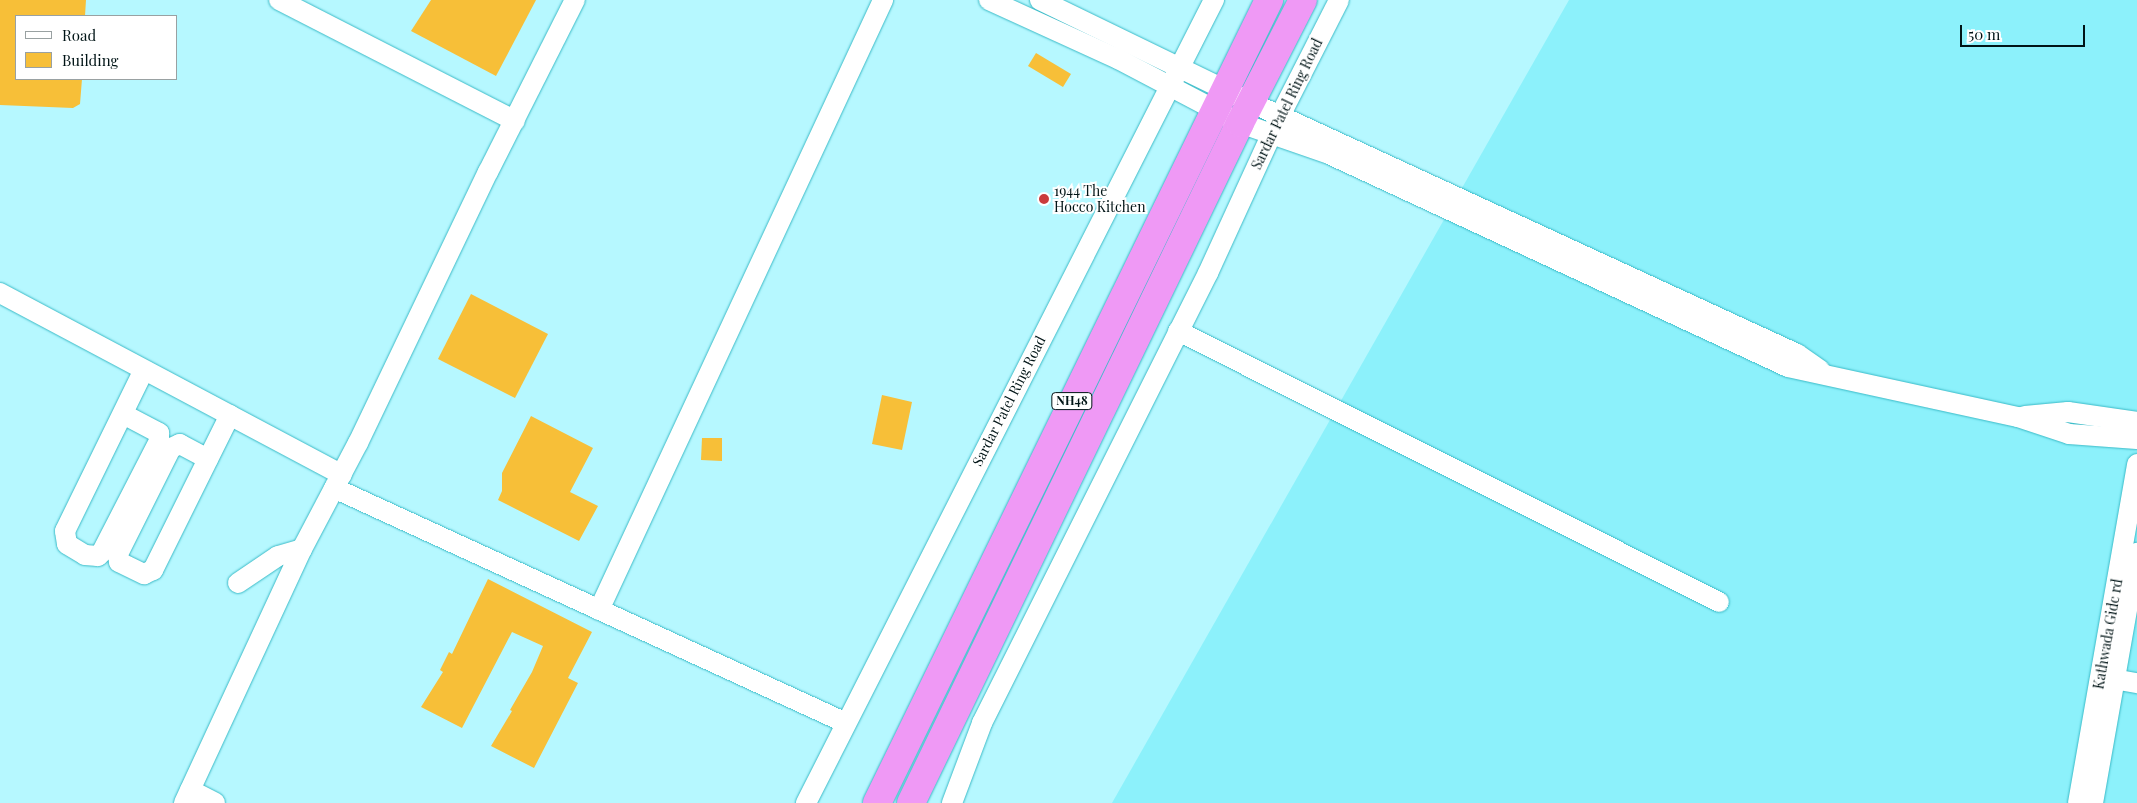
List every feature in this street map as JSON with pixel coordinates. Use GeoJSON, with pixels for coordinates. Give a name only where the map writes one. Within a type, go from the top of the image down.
{"type":"FeatureCollection","features":[{"type":"Feature","properties":{"kind":"highway","name":"NH48"},"geometry":{"type":"LineString","coordinates":[[877,803],[1270,0]]}},
{"type":"Feature","properties":{"kind":"highway","name":"NH48"},"geometry":{"type":"LineString","coordinates":[[911,803],[1246,113],[1303,0]]}},
{"type":"Feature","properties":{"kind":"street"},"geometry":{"type":"LineString","coordinates":[[279,0],[515,121]]}},
{"type":"Feature","properties":{"kind":"street"},"geometry":{"type":"LineString","coordinates":[[216,803],[187,797],[302,549],[338,482],[575,0]]}},
{"type":"Feature","properties":{"kind":"street"},"geometry":{"type":"LineString","coordinates":[[598,610],[883,0]]}},
{"type":"Feature","properties":{"kind":"street"},"geometry":{"type":"LineString","coordinates":[[989,0],[1169,85],[1220,99]]}},
{"type":"Feature","properties":{"kind":"street"},"geometry":{"type":"LineString","coordinates":[[1040,0],[1182,67],[1220,99],[1246,113],[1272,134],[1329,154],[1788,367],[2018,417],[2069,434],[2137,439]]}},
{"type":"Feature","properties":{"kind":"street","name":"Sardar Patel Ring Road"},"geometry":{"type":"LineString","coordinates":[[806,803],[1169,85],[1182,67],[1214,0]]}},
{"type":"Feature","properties":{"kind":"street","name":"Sardar Patel Ring Road"},"geometry":{"type":"LineString","coordinates":[[952,803],[982,723],[1178,331],[1280,116],[1338,0]]}},
{"type":"Feature","properties":{"kind":"street"},"geometry":{"type":"LineString","coordinates":[[1246,113],[1280,116],[1797,354],[1825,374]]}},
{"type":"Feature","properties":{"kind":"street"},"geometry":{"type":"LineString","coordinates":[[0,293],[230,415],[338,482],[598,610],[846,723]]}},
{"type":"Feature","properties":{"kind":"street"},"geometry":{"type":"LineString","coordinates":[[1178,331],[1719,602]]}},
{"type":"Feature","properties":{"kind":"street"},"geometry":{"type":"LineString","coordinates":[[123,414],[159,433],[159,442],[102,552],[98,556],[85,555],[68,544],[65,531],[144,370]]}},
{"type":"Feature","properties":{"kind":"street"},"geometry":{"type":"LineString","coordinates":[[2018,417],[2068,412],[2137,422]]}},
{"type":"Feature","properties":{"kind":"street"},"geometry":{"type":"LineString","coordinates":[[208,459],[180,444],[171,448],[118,554],[119,562],[144,574],[154,570],[230,415]]}},
{"type":"Feature","properties":{"kind":"street","name":"Kathwada Gidc rd"},"geometry":{"type":"LineString","coordinates":[[2078,803],[2108,678],[2137,464]]}},
{"type":"Feature","properties":{"kind":"street"},"geometry":{"type":"LineString","coordinates":[[238,583],[278,556],[302,549]]}},
{"type":"Feature","properties":{"kind":"street"},"geometry":{"type":"LineString","coordinates":[[2093,803],[2108,678],[2137,553]]}},
{"type":"Feature","properties":{"kind":"street"},"geometry":{"type":"LineString","coordinates":[[2108,678],[2137,683]]}},
{"type":"Feature","properties":{"kind":"shaded area"},"geometry":{"type":"Polygon","coordinates":[[[1569,0],[2137,0],[2137,803],[1112,803],[1569,0]]]}},
{"type":"Feature","properties":{"kind":"building"},"geometry":{"type":"Polygon","coordinates":[[[0,0],[86,0],[85,15],[15,15],[15,80],[82,80],[80,104],[73,108],[0,105],[0,0]]]}},
{"type":"Feature","properties":{"kind":"building"},"geometry":{"type":"Polygon","coordinates":[[[431,0],[536,0],[496,76],[411,31],[431,0]]]}},
{"type":"Feature","properties":{"kind":"building"},"geometry":{"type":"Polygon","coordinates":[[[1036,53],[1071,74],[1063,87],[1028,66],[1036,53]]]}},
{"type":"Feature","properties":{"kind":"building"},"geometry":{"type":"Polygon","coordinates":[[[471,294],[548,334],[515,398],[438,359],[471,294]]]}},
{"type":"Feature","properties":{"kind":"building"},"geometry":{"type":"Polygon","coordinates":[[[882,395],[912,402],[902,450],[872,444],[882,395]]]}},
{"type":"Feature","properties":{"kind":"building"},"geometry":{"type":"Polygon","coordinates":[[[531,416],[593,448],[570,492],[598,506],[579,541],[498,500],[502,491],[502,473],[531,416]]]}},
{"type":"Feature","properties":{"kind":"building"},"geometry":{"type":"Polygon","coordinates":[[[702,438],[722,438],[722,461],[701,460],[702,438]]]}},
{"type":"Feature","properties":{"kind":"building"},"geometry":{"type":"Polygon","coordinates":[[[488,579],[592,632],[568,678],[578,683],[534,768],[491,746],[512,711],[510,710],[532,672],[543,646],[512,632],[462,728],[421,707],[443,672],[440,670],[449,652],[452,654],[488,579]]]}},
{"type":"Feature","properties":{"kind":"place","name":"1944 The Hocco Kitchen"},"geometry":{"type":"Point","coordinates":[1044,199]}}]}
